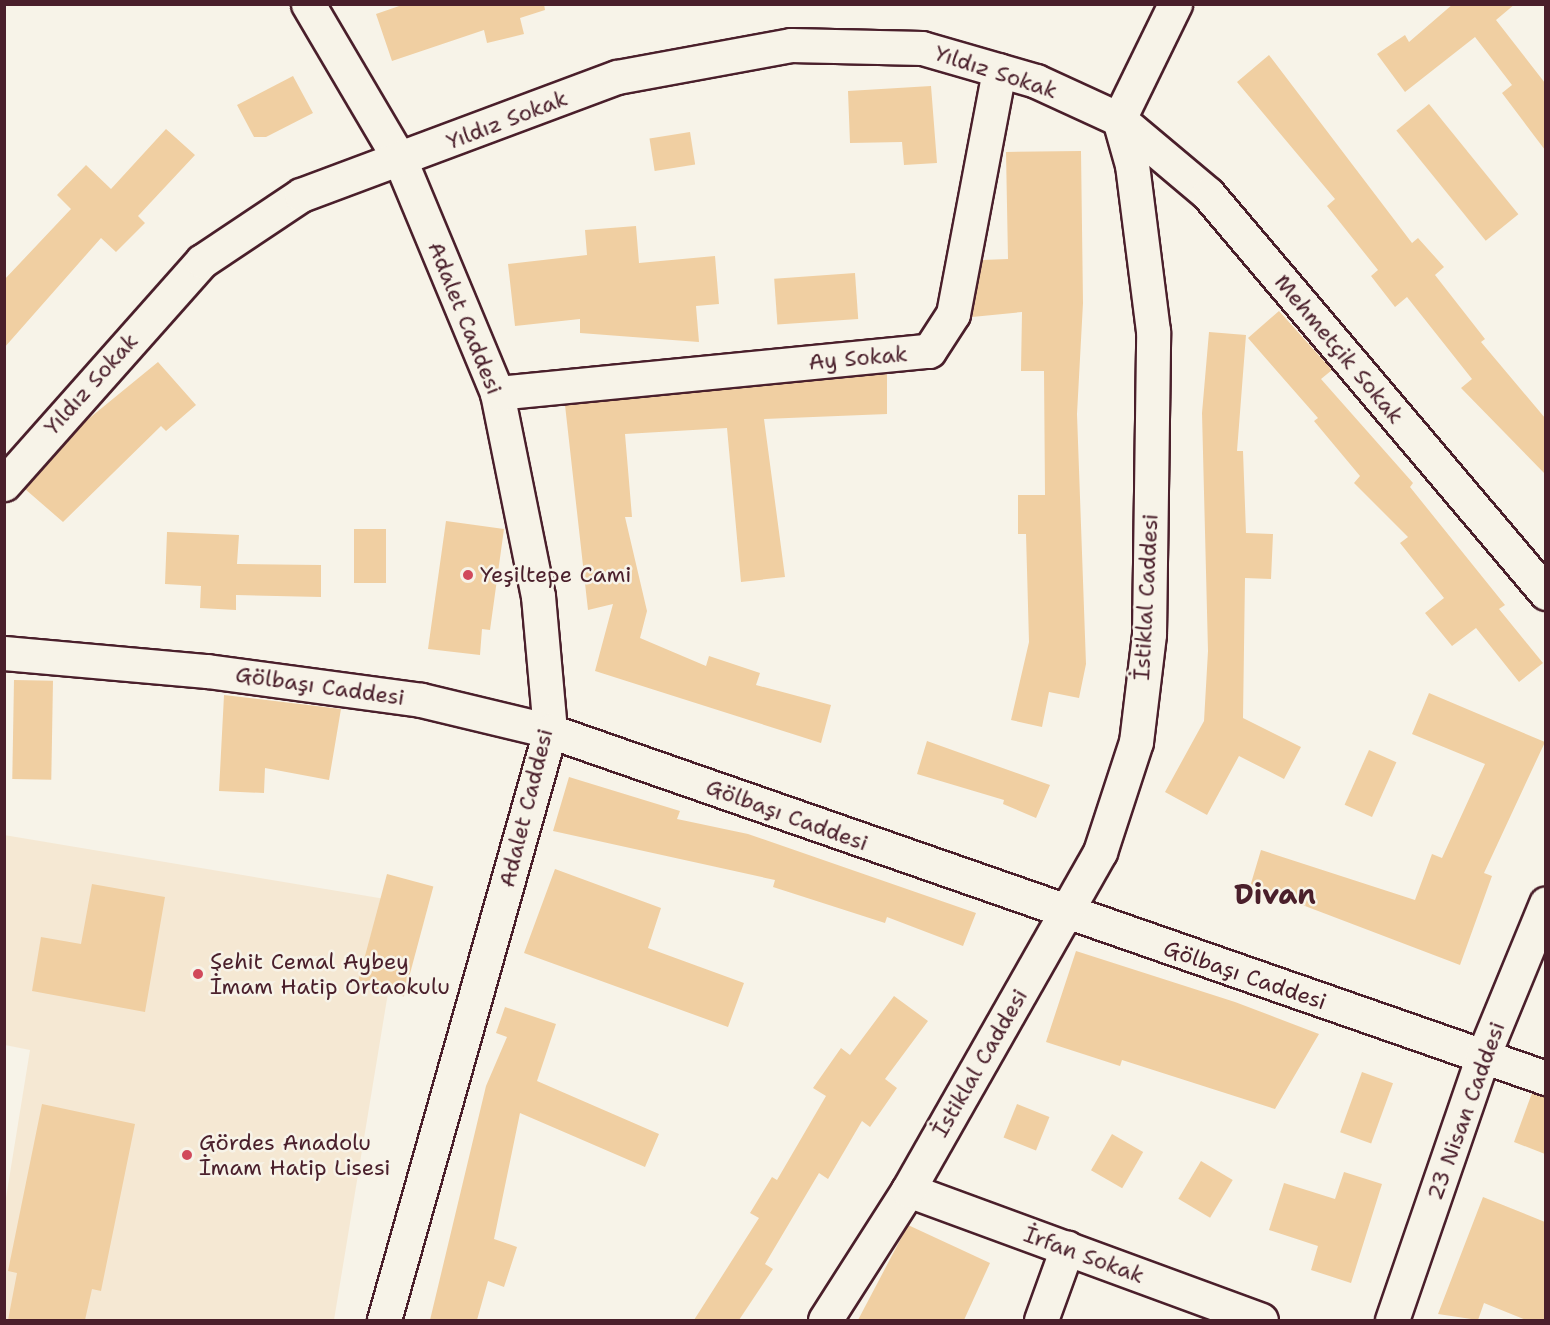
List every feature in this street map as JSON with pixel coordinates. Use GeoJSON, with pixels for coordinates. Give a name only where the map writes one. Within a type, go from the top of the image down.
{"type":"FeatureCollection","features":[{"type":"Feature","properties":{"kind":"street","name":"Adalet Caddesi"},"geometry":{"type":"LineString","coordinates":[[308,4],[402,162],[496,393],[538,596],[550,731],[384,1320]]}},
{"type":"Feature","properties":{"kind":"street"},"geometry":{"type":"LineString","coordinates":[[1119,119],[1175,4]]}},
{"type":"Feature","properties":{"kind":"street","name":"Yıldız Sokak"},"geometry":{"type":"LineString","coordinates":[[4,484],[202,261],[301,195],[402,162],[617,77],[791,45],[922,48],[999,70],[1119,119]]}},
{"type":"Feature","properties":{"kind":"street","name":"Ay Sokak"},"geometry":{"type":"LineString","coordinates":[[496,393],[929,351],[953,314],[999,70]]}},
{"type":"Feature","properties":{"kind":"street","name":"Mehmetçik Sokak"},"geometry":{"type":"LineString","coordinates":[[1119,119],[1208,194],[1545,593]]}},
{"type":"Feature","properties":{"kind":"street","name":"İstiklal Caddesi"},"geometry":{"type":"LineString","coordinates":[[825,1320],[908,1190],[1100,852],[1136,742],[1149,634],[1153,331],[1132,165],[1119,119]]}},
{"type":"Feature","properties":{"kind":"street","name":"Gölbaşı Caddesi"},"geometry":{"type":"LineString","coordinates":[[4,654],[207,670],[421,700],[550,731],[1065,914],[1545,1078]]}},
{"type":"Feature","properties":{"kind":"street","name":"23 Nisan Caddesi"},"geometry":{"type":"LineString","coordinates":[[1392,1320],[1483,1056],[1545,903]]}},
{"type":"Feature","properties":{"kind":"street","name":"İrfan Sokak"},"geometry":{"type":"LineString","coordinates":[[908,1190],[1261,1320]]}},
{"type":"Feature","properties":{"kind":"street"},"geometry":{"type":"LineString","coordinates":[[1041,1320],[1066,1248]]}},
{"type":"Feature","properties":{"kind":"shaded area"},"geometry":{"type":"Polygon","coordinates":[[[4,835],[403,902],[334,1320],[5,1320],[5,1204],[30,1050],[5,1045],[4,835]]]}},
{"type":"Feature","properties":{"kind":"building"},"geometry":{"type":"Polygon","coordinates":[[[405,4],[544,4],[545,10],[520,18],[524,34],[487,43],[484,30],[392,61],[376,14],[405,4]]]}},
{"type":"Feature","properties":{"kind":"building"},"geometry":{"type":"Polygon","coordinates":[[[1453,4],[1515,4],[1496,20],[1545,83],[1545,150],[1502,93],[1512,85],[1475,37],[1405,92],[1377,54],[1405,35],[1409,42],[1453,4]]]}},
{"type":"Feature","properties":{"kind":"building"},"geometry":{"type":"Polygon","coordinates":[[[1269,55],[1412,243],[1418,238],[1444,267],[1435,275],[1485,339],[1481,342],[1545,418],[1545,474],[1461,388],[1472,379],[1407,297],[1395,307],[1371,276],[1378,270],[1327,206],[1335,199],[1237,82],[1269,55]]]}},
{"type":"Feature","properties":{"kind":"building"},"geometry":{"type":"Polygon","coordinates":[[[293,76],[313,113],[266,137],[254,137],[237,105],[293,76]]]}},
{"type":"Feature","properties":{"kind":"building"},"geometry":{"type":"Polygon","coordinates":[[[931,86],[937,163],[904,165],[902,142],[850,143],[848,91],[931,86]]]}},
{"type":"Feature","properties":{"kind":"building"},"geometry":{"type":"Polygon","coordinates":[[[1429,104],[1518,214],[1486,241],[1396,130],[1429,104]]]}},
{"type":"Feature","properties":{"kind":"building"},"geometry":{"type":"Polygon","coordinates":[[[166,129],[195,155],[138,216],[145,223],[116,252],[101,238],[4,348],[4,280],[71,209],[57,195],[86,165],[111,189],[166,129]]]}},
{"type":"Feature","properties":{"kind":"building"},"geometry":{"type":"Polygon","coordinates":[[[690,132],[695,165],[655,171],[650,138],[690,132]]]}},
{"type":"Feature","properties":{"kind":"building"},"geometry":{"type":"Polygon","coordinates":[[[1081,151],[1083,303],[1077,414],[1086,664],[1079,698],[1049,692],[1042,727],[1011,720],[1029,642],[1026,534],[1018,534],[1018,495],[1045,495],[1044,371],[1021,371],[1022,312],[972,317],[982,260],[1008,259],[1006,152],[1081,151]]]}},
{"type":"Feature","properties":{"kind":"building"},"geometry":{"type":"Polygon","coordinates":[[[636,226],[639,263],[715,256],[719,304],[696,306],[699,342],[580,333],[580,319],[515,326],[508,264],[587,255],[585,230],[636,226]]]}},
{"type":"Feature","properties":{"kind":"building"},"geometry":{"type":"Polygon","coordinates":[[[855,273],[858,319],[777,325],[774,279],[855,273]]]}},
{"type":"Feature","properties":{"kind":"building"},"geometry":{"type":"Polygon","coordinates":[[[1279,311],[1332,370],[1321,379],[1413,483],[1410,487],[1505,605],[1499,609],[1543,663],[1519,682],[1476,628],[1452,646],[1425,613],[1444,598],[1400,543],[1408,537],[1354,483],[1360,476],[1314,421],[1318,418],[1248,338],[1279,311]]]}},
{"type":"Feature","properties":{"kind":"building"},"geometry":{"type":"Polygon","coordinates":[[[1209,332],[1246,335],[1237,451],[1243,451],[1246,533],[1273,534],[1271,579],[1245,578],[1243,718],[1301,747],[1284,779],[1239,756],[1207,815],[1165,792],[1204,721],[1208,651],[1202,413],[1209,332]]]}},
{"type":"Feature","properties":{"kind":"building"},"geometry":{"type":"Polygon","coordinates":[[[158,362],[196,405],[166,431],[161,426],[63,522],[25,489],[81,425],[158,362]]]}},
{"type":"Feature","properties":{"kind":"building"},"geometry":{"type":"Polygon","coordinates":[[[887,374],[887,414],[764,419],[785,577],[741,582],[727,428],[625,434],[632,517],[625,517],[647,611],[640,638],[706,666],[709,656],[760,673],[756,685],[831,705],[821,743],[595,671],[613,604],[588,610],[565,405],[887,374]]]}},
{"type":"Feature","properties":{"kind":"building","name":"Yeşiltepe Cami"},"geometry":{"type":"Polygon","coordinates":[[[446,521],[504,529],[490,630],[482,629],[480,655],[428,649],[446,521]]]}},
{"type":"Feature","properties":{"kind":"building"},"geometry":{"type":"Polygon","coordinates":[[[354,529],[386,529],[386,583],[354,583],[354,529]]]}},
{"type":"Feature","properties":{"kind":"building"},"geometry":{"type":"Polygon","coordinates":[[[167,532],[239,535],[237,564],[321,565],[321,597],[236,595],[236,610],[200,608],[201,586],[165,584],[167,532]]]}},
{"type":"Feature","properties":{"kind":"building"},"geometry":{"type":"Polygon","coordinates":[[[14,680],[53,681],[51,780],[12,779],[14,680]]]}},
{"type":"Feature","properties":{"kind":"building"},"geometry":{"type":"Polygon","coordinates":[[[1429,693],[1545,742],[1484,873],[1492,876],[1460,965],[1284,898],[1249,890],[1261,850],[1415,900],[1432,854],[1442,858],[1485,764],[1412,734],[1429,693]]]}},
{"type":"Feature","properties":{"kind":"building"},"geometry":{"type":"Polygon","coordinates":[[[224,695],[341,709],[329,780],[265,768],[264,793],[219,791],[224,695]]]}},
{"type":"Feature","properties":{"kind":"building"},"geometry":{"type":"Polygon","coordinates":[[[927,741],[1050,785],[1036,818],[1003,804],[1004,800],[917,774],[927,741]]]}},
{"type":"Feature","properties":{"kind":"building"},"geometry":{"type":"Polygon","coordinates":[[[1369,750],[1396,762],[1372,817],[1345,805],[1369,750]]]}},
{"type":"Feature","properties":{"kind":"building"},"geometry":{"type":"Polygon","coordinates":[[[569,777],[680,811],[677,819],[748,834],[976,913],[963,946],[887,917],[885,923],[773,887],[775,880],[553,831],[569,777]]]}},
{"type":"Feature","properties":{"kind":"building"},"geometry":{"type":"Polygon","coordinates":[[[555,869],[661,908],[648,948],[744,983],[728,1027],[524,953],[555,869]]]}},
{"type":"Feature","properties":{"kind":"building"},"geometry":{"type":"Polygon","coordinates":[[[387,874],[433,886],[404,997],[357,984],[387,874]]]}},
{"type":"Feature","properties":{"kind":"building"},"geometry":{"type":"Polygon","coordinates":[[[92,884],[165,897],[145,1012],[32,991],[41,937],[81,944],[92,884]]]}},
{"type":"Feature","properties":{"kind":"building"},"geometry":{"type":"Polygon","coordinates":[[[1076,951],[1235,1002],[1319,1034],[1275,1109],[1122,1060],[1120,1066],[1046,1042],[1076,951]]]}},
{"type":"Feature","properties":{"kind":"building"},"geometry":{"type":"Polygon","coordinates":[[[894,996],[928,1021],[885,1079],[897,1088],[870,1127],[862,1121],[828,1179],[819,1173],[765,1264],[773,1269],[739,1320],[694,1320],[759,1218],[750,1213],[772,1177],[777,1180],[826,1096],[813,1088],[841,1048],[850,1055],[894,996]]]}},
{"type":"Feature","properties":{"kind":"building"},"geometry":{"type":"Polygon","coordinates":[[[505,1007],[556,1024],[537,1081],[659,1134],[645,1167],[520,1113],[494,1239],[517,1247],[504,1287],[488,1281],[477,1320],[430,1320],[486,1086],[507,1037],[496,1033],[505,1007]]]}},
{"type":"Feature","properties":{"kind":"building"},"geometry":{"type":"Polygon","coordinates":[[[1362,1072],[1393,1083],[1371,1143],[1340,1132],[1362,1072]]]}},
{"type":"Feature","properties":{"kind":"building"},"geometry":{"type":"Polygon","coordinates":[[[1532,1093],[1545,1096],[1545,1154],[1514,1142],[1532,1093]]]}},
{"type":"Feature","properties":{"kind":"building"},"geometry":{"type":"Polygon","coordinates":[[[42,1104],[135,1124],[101,1291],[92,1289],[85,1320],[8,1320],[17,1273],[8,1271],[42,1104]]]}},
{"type":"Feature","properties":{"kind":"building"},"geometry":{"type":"Polygon","coordinates":[[[1017,1104],[1049,1117],[1036,1150],[1004,1137],[1017,1104]]]}},
{"type":"Feature","properties":{"kind":"building"},"geometry":{"type":"Polygon","coordinates":[[[1112,1134],[1143,1152],[1122,1188],[1091,1170],[1112,1134]]]}},
{"type":"Feature","properties":{"kind":"building"},"geometry":{"type":"Polygon","coordinates":[[[1201,1161],[1233,1180],[1210,1218],[1178,1199],[1201,1161]]]}},
{"type":"Feature","properties":{"kind":"building"},"geometry":{"type":"Polygon","coordinates":[[[1344,1172],[1382,1184],[1351,1283],[1311,1270],[1318,1246],[1269,1230],[1284,1183],[1335,1199],[1344,1172]]]}},
{"type":"Feature","properties":{"kind":"building"},"geometry":{"type":"Polygon","coordinates":[[[1483,1197],[1545,1222],[1545,1320],[1526,1320],[1484,1303],[1478,1320],[1438,1314],[1483,1197]]]}},
{"type":"Feature","properties":{"kind":"building"},"geometry":{"type":"Polygon","coordinates":[[[908,1225],[990,1263],[964,1320],[858,1320],[908,1225]]]}},
{"type":"Feature","properties":{"kind":"place","name":"Yeşiltepe Cami"},"geometry":{"type":"Point","coordinates":[468,575]}},
{"type":"Feature","properties":{"kind":"place","name":"Şehit Cemal Aybey İmam Hatip Ortaokulu"},"geometry":{"type":"Point","coordinates":[198,974]}},
{"type":"Feature","properties":{"kind":"place","name":"Gördes Anadolu İmam Hatip Lisesi"},"geometry":{"type":"Point","coordinates":[187,1155]}},
{"type":"Feature","properties":{"kind":"district","name":"Divan"},"geometry":{"type":"Point","coordinates":[1275,894]}}]}
